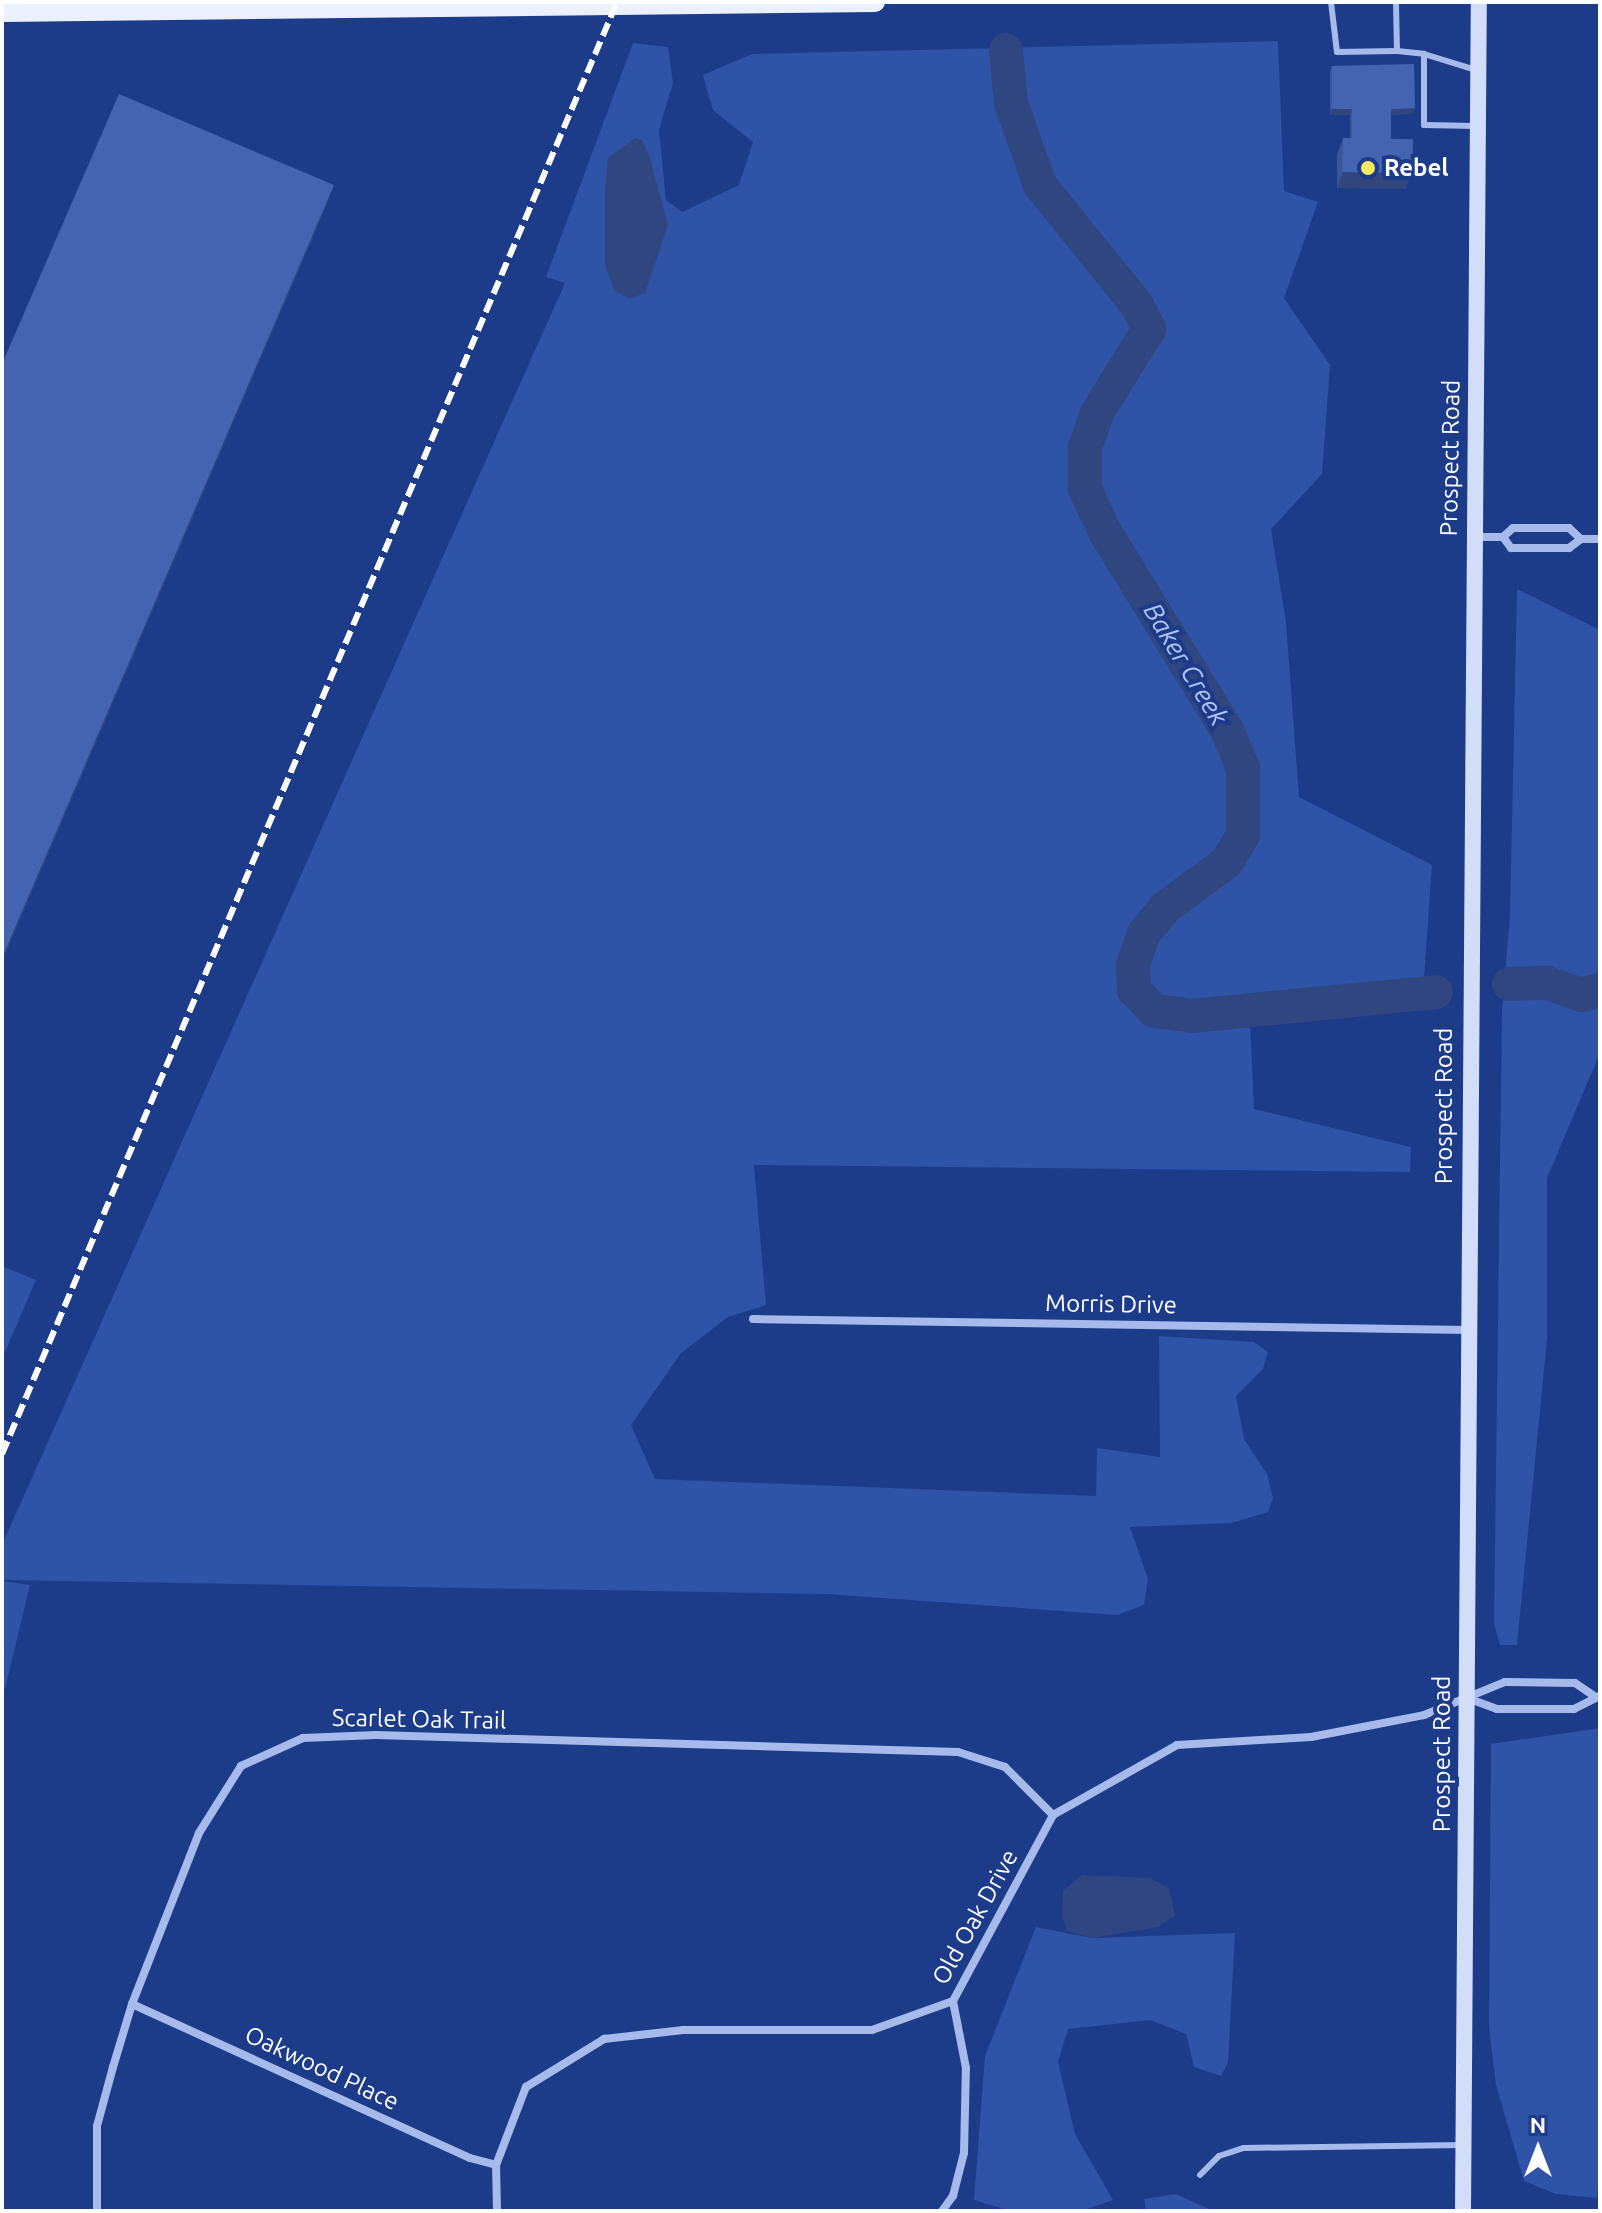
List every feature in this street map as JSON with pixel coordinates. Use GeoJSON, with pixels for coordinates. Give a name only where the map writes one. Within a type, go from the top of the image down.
{"type":"FeatureCollection","features":[{"type":"Feature","properties":{"kind":"main road"},"geometry":{"type":"LineString","coordinates":[[2,12],[145,6],[875,2]]}},
{"type":"Feature","properties":{"kind":"street","name":"Prospect Road"},"geometry":{"type":"LineString","coordinates":[[1463,2211],[1476,70],[1479,2]]}},
{"type":"Feature","properties":{"kind":"street"},"geometry":{"type":"LineString","coordinates":[[1473,537],[1503,537],[1513,528],[1569,528],[1581,539]]}},
{"type":"Feature","properties":{"kind":"street"},"geometry":{"type":"LineString","coordinates":[[1503,537],[1511,548],[1569,548],[1581,539],[1600,539]]}},
{"type":"Feature","properties":{"kind":"street","name":"Morris Drive"},"geometry":{"type":"LineString","coordinates":[[753,1319],[1468,1330]]}},
{"type":"Feature","properties":{"kind":"street"},"geometry":{"type":"LineString","coordinates":[[1053,1815],[1177,1745],[1311,1737],[1424,1715],[1505,1682],[1575,1683],[1597,1696],[1574,1709],[1497,1709],[1466,1698]]}},
{"type":"Feature","properties":{"kind":"street","name":"Scarlet Oak Trail"},"geometry":{"type":"LineString","coordinates":[[97,2211],[97,2126],[132,2004],[199,1833],[241,1766],[303,1738],[376,1735],[958,1752],[1005,1767],[1053,1815]]}},
{"type":"Feature","properties":{"kind":"street","name":"Old Oak Drive"},"geometry":{"type":"LineString","coordinates":[[497,2211],[496,2165],[526,2087],[604,2039],[683,2030],[872,2030],[953,2001],[1053,1815]]}},
{"type":"Feature","properties":{"kind":"street"},"geometry":{"type":"LineString","coordinates":[[942,2211],[953,2196],[964,2153],[966,2068],[953,2001]]}},
{"type":"Feature","properties":{"kind":"street","name":"Oakwood Place"},"geometry":{"type":"LineString","coordinates":[[132,2004],[470,2158],[496,2165]]}},
{"type":"Feature","properties":{"kind":"lane"},"geometry":{"type":"LineString","coordinates":[[1331,2],[1337,52],[1424,54],[1476,70]]}},
{"type":"Feature","properties":{"kind":"lane"},"geometry":{"type":"LineString","coordinates":[[1396,2],[1397,51]]}},
{"type":"Feature","properties":{"kind":"lane"},"geometry":{"type":"LineString","coordinates":[[1424,54],[1421,121],[1478,126]]}},
{"type":"Feature","properties":{"kind":"lane"},"geometry":{"type":"LineString","coordinates":[[1200,2175],[1219,2156],[1244,2148],[1463,2145]]}},
{"type":"Feature","properties":{"kind":"shaded area"},"geometry":{"type":"Polygon","coordinates":[[[1278,41],[1284,191],[1318,202],[1284,298],[1330,365],[1322,474],[1271,529],[1286,622],[1299,797],[1432,865],[1424,978],[1249,1000],[1254,1109],[1411,1147],[1410,1172],[754,1165],[766,1305],[728,1317],[681,1353],[631,1425],[655,1479],[1096,1496],[1097,1448],[1160,1457],[1159,1336],[1254,1342],[1268,1352],[1263,1369],[1236,1396],[1244,1439],[1267,1474],[1273,1498],[1268,1512],[1231,1523],[1130,1527],[1148,1579],[1144,1605],[1117,1615],[826,1594],[2,1580],[2,1545],[565,283],[546,277],[633,43],[668,47],[673,83],[659,130],[666,200],[682,212],[739,185],[753,142],[713,110],[703,75],[752,54],[1278,41]]]}},
{"type":"Feature","properties":{"kind":"shaded area"},"geometry":{"type":"Polygon","coordinates":[[[635,138],[642,140],[649,155],[668,225],[645,293],[629,299],[614,290],[605,265],[605,191],[608,158],[635,138]]]}},
{"type":"Feature","properties":{"kind":"shaded area"},"geometry":{"type":"Polygon","coordinates":[[[1517,589],[1600,630],[1600,1053],[1547,1178],[1547,1339],[1517,1645],[1500,1645],[1494,1624],[1502,1010],[1510,915],[1517,589]]]}},
{"type":"Feature","properties":{"kind":"shaded area"},"geometry":{"type":"Polygon","coordinates":[[[2,1266],[36,1280],[2,1359],[2,1266]]]}},
{"type":"Feature","properties":{"kind":"shaded area"},"geometry":{"type":"Polygon","coordinates":[[[2,1581],[30,1585],[2,1701],[2,1581]]]}},
{"type":"Feature","properties":{"kind":"shaded area"},"geometry":{"type":"Polygon","coordinates":[[[1600,1728],[1600,2157],[1597,2198],[1556,2194],[1524,2181],[1496,2085],[1489,2027],[1491,1744],[1600,1728]]]}},
{"type":"Feature","properties":{"kind":"shaded area"},"geometry":{"type":"Polygon","coordinates":[[[1082,1875],[1150,1878],[1169,1888],[1175,1916],[1158,1927],[1092,1938],[1067,1931],[1062,1917],[1063,1891],[1082,1875]]]}},
{"type":"Feature","properties":{"kind":"shaded area"},"geometry":{"type":"Polygon","coordinates":[[[1036,1927],[1092,1938],[1235,1933],[1228,2062],[1221,2076],[1194,2067],[1186,2034],[1150,2020],[1068,2029],[1058,2062],[1075,2134],[1113,2200],[1082,2211],[1010,2211],[974,2200],[985,2056],[1036,1927]]]}},
{"type":"Feature","properties":{"kind":"shaded area"},"geometry":{"type":"Polygon","coordinates":[[[1176,2194],[1212,2211],[1146,2211],[1144,2199],[1176,2194]]]}},
{"type":"Feature","properties":{"kind":"building"},"geometry":{"type":"Polygon","coordinates":[[[1414,64],[1415,108],[1391,109],[1391,139],[1352,139],[1352,109],[1332,109],[1332,66],[1414,64]]]}},
{"type":"Feature","properties":{"kind":"building"},"geometry":{"type":"Polygon","coordinates":[[[119,94],[334,185],[2,958],[2,364],[119,94]]]}},
{"type":"Feature","properties":{"kind":"building"},"geometry":{"type":"Polygon","coordinates":[[[1343,138],[1413,139],[1412,173],[1342,172],[1343,138]]]}},
{"type":"Feature","properties":{"kind":"waterway","name":"Baker Creek"},"geometry":{"type":"LineString","coordinates":[[1006,50],[1011,103],[1040,185],[1137,305],[1149,329],[1097,413],[1085,447],[1085,489],[1105,532],[1227,730],[1243,768],[1243,835],[1227,862],[1166,907],[1144,933],[1133,965],[1134,990],[1154,1011],[1192,1016],[1436,992]]}},
{"type":"Feature","properties":{"kind":"waterway","name":"Baker Creek"},"geometry":{"type":"LineString","coordinates":[[1509,984],[1547,983],[1582,995],[1600,989]]}},
{"type":"Feature","properties":{"kind":"railway"},"geometry":{"type":"LineString","coordinates":[[2,1454],[617,2]]}},
{"type":"Feature","properties":{"kind":"place","name":"Rebel"},"geometry":{"type":"Point","coordinates":[1368,168]}}]}
